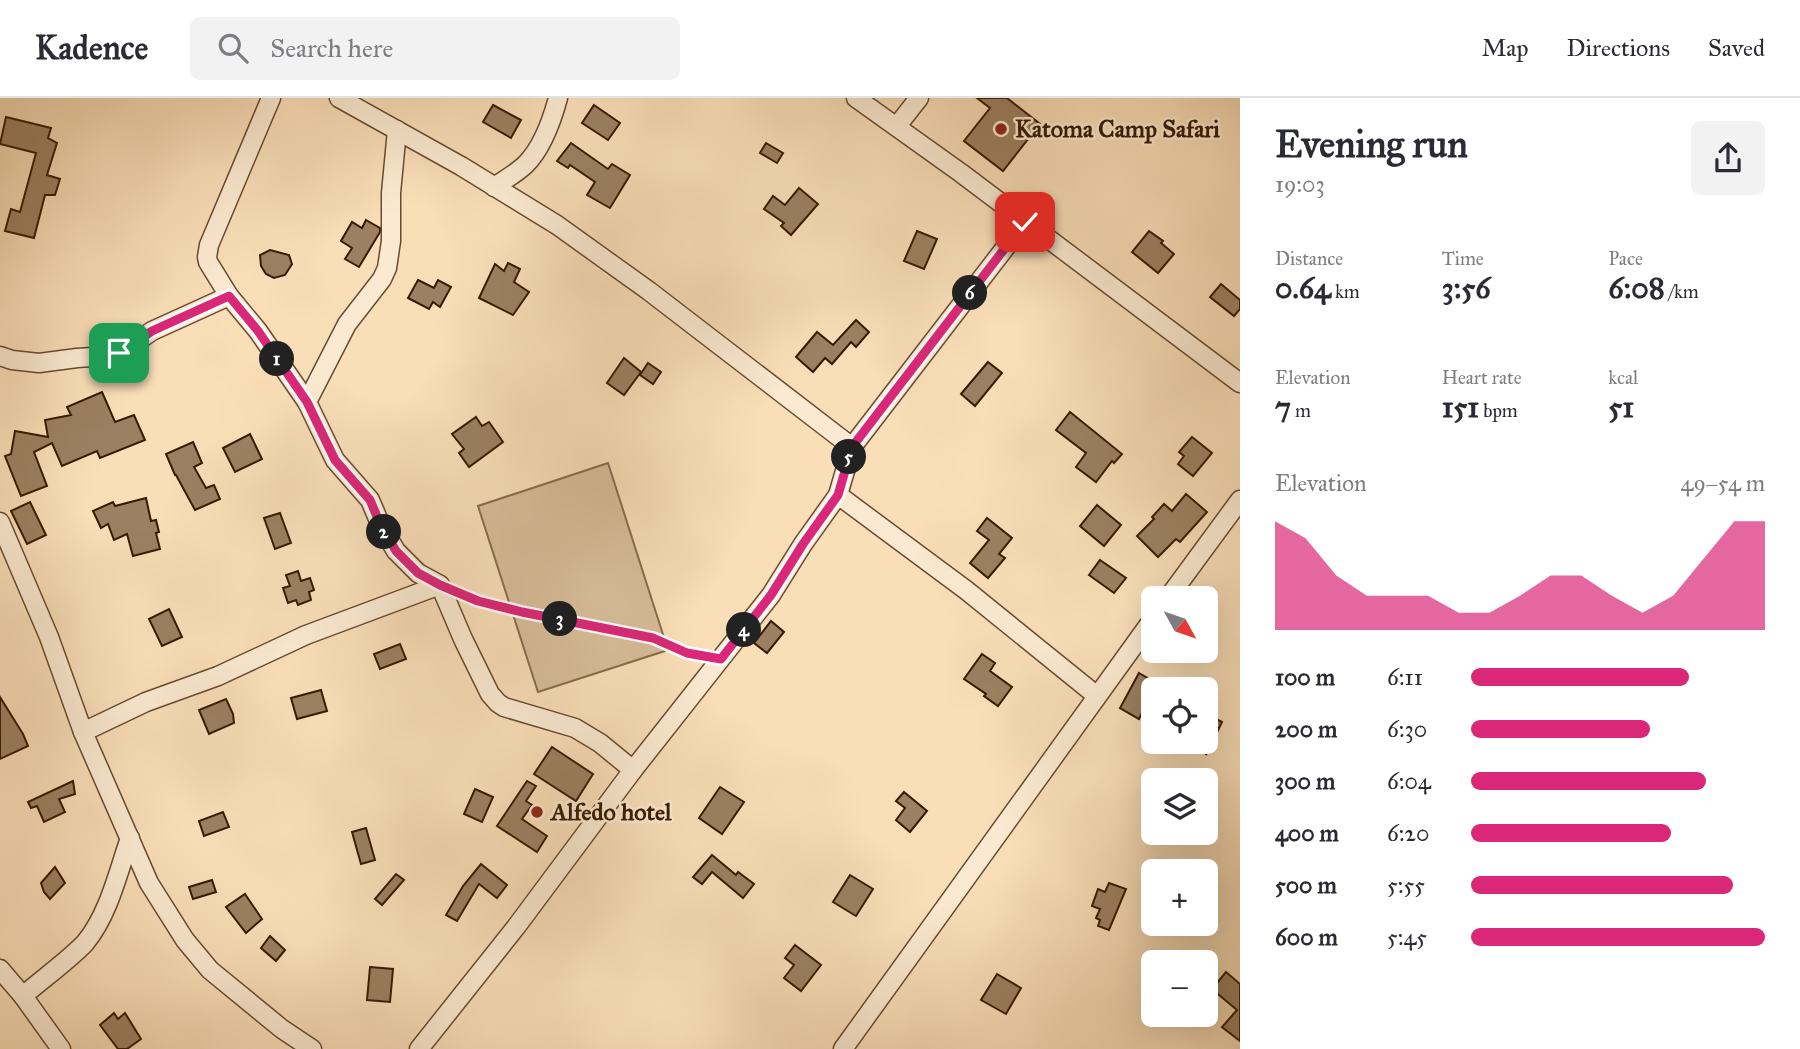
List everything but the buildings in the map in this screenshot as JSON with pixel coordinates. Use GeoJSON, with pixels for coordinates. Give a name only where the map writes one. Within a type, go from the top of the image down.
{"type":"FeatureCollection","features":[{"type":"Feature","properties":{"kind":"street"},"geometry":{"type":"LineString","coordinates":[[271,98],[207,252],[211,270],[258,331],[307,402],[335,460],[370,500],[396,551],[418,573],[440,585],[490,694],[504,707],[575,728],[600,743],[633,769]]}},
{"type":"Feature","properties":{"kind":"street"},"geometry":{"type":"LineString","coordinates":[[339,98],[364,104],[397,130],[557,225],[649,291],[852,447]]}},
{"type":"Feature","properties":{"kind":"street"},"geometry":{"type":"LineString","coordinates":[[494,187],[525,165],[532,156],[549,126],[558,98]]}},
{"type":"Feature","properties":{"kind":"street"},"geometry":{"type":"LineString","coordinates":[[856,98],[1240,383]]}},
{"type":"Feature","properties":{"kind":"street"},"geometry":{"type":"LineString","coordinates":[[897,127],[919,98]]}},
{"type":"Feature","properties":{"kind":"street"},"geometry":{"type":"LineString","coordinates":[[307,402],[347,324],[382,279],[387,268],[397,130]]}},
{"type":"Feature","properties":{"kind":"street"},"geometry":{"type":"LineString","coordinates":[[419,1049],[516,927],[633,769],[771,595],[838,495],[852,447],[1025,222]]}},
{"type":"Feature","properties":{"kind":"street"},"geometry":{"type":"LineString","coordinates":[[0,356],[39,363],[119,353],[152,331],[229,296]]}},
{"type":"Feature","properties":{"kind":"street"},"geometry":{"type":"LineString","coordinates":[[838,495],[966,590],[1097,696]]}},
{"type":"Feature","properties":{"kind":"street"},"geometry":{"type":"LineString","coordinates":[[1177,586],[1240,500]]}},
{"type":"Feature","properties":{"kind":"street"},"geometry":{"type":"LineString","coordinates":[[0,522],[48,637],[83,732],[149,883],[186,940],[211,970],[272,1021],[312,1049]]}},
{"type":"Feature","properties":{"kind":"street"},"geometry":{"type":"LineString","coordinates":[[83,732],[146,702],[218,676],[306,635],[440,585]]}},
{"type":"Feature","properties":{"kind":"street"},"geometry":{"type":"LineString","coordinates":[[843,1049],[1141,636]]}},
{"type":"Feature","properties":{"kind":"street"},"geometry":{"type":"LineString","coordinates":[[23,996],[92,933],[102,916],[130,838]]}},
{"type":"Feature","properties":{"kind":"street"},"geometry":{"type":"LineString","coordinates":[[0,969],[61,1049]]}},
{"type":"Feature","properties":{"kind":"path"},"geometry":{"type":"LineString","coordinates":[[440,585],[478,601],[653,638],[687,653],[721,659]]}},
{"type":"Feature","properties":{"kind":"shaded area"},"geometry":{"type":"Polygon","coordinates":[[[608,463],[668,650],[538,692],[478,506],[608,463]]]}},
{"type":"Feature","properties":{"kind":"place","name":"Katoma Camp Safari"},"geometry":{"type":"Point","coordinates":[1001,129]}},
{"type":"Feature","properties":{"kind":"place","name":"Alfedo hotel"},"geometry":{"type":"Point","coordinates":[537,812]}},
{"type":"Feature","properties":{"kind":"route"},"geometry":{"type":"LineString","coordinates":[[119,353],[152,331],[229,296],[258,331],[307,402],[335,460],[370,500],[396,551],[418,573],[478,601],[653,638],[687,653],[721,659],[771,595],[838,495],[852,447],[1025,222]]}}]}
